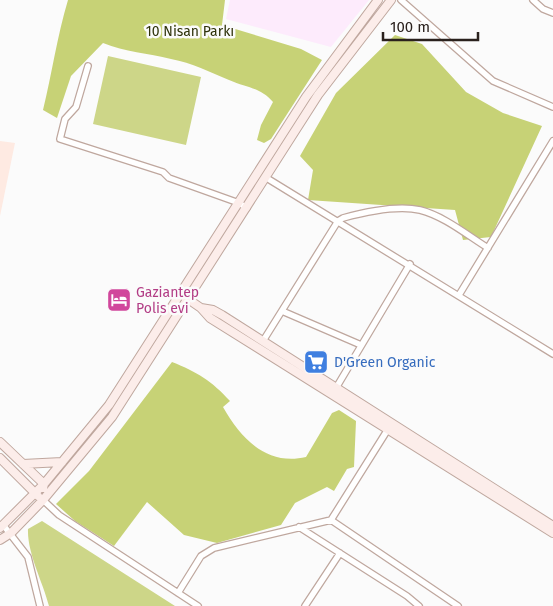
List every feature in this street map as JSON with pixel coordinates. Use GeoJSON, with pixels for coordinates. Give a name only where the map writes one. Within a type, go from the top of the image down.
{"type":"FeatureCollection","features":[{"type":"Feature","properties":{"kind":"street"},"geometry":{"type":"LineString","coordinates":[[40,606],[28,557],[2,527],[44,484],[114,397],[311,90],[378,0]]}},
{"type":"Feature","properties":{"kind":"street"},"geometry":{"type":"LineString","coordinates":[[0,540],[10,534],[43,500],[112,417],[189,300],[265,177],[324,87],[391,0]]}},
{"type":"Feature","properties":{"kind":"street"},"geometry":{"type":"LineString","coordinates":[[401,0],[493,81],[553,107]]}},
{"type":"Feature","properties":{"kind":"street"},"geometry":{"type":"LineString","coordinates":[[533,0],[543,9],[553,13]]}},
{"type":"Feature","properties":{"kind":"street"},"geometry":{"type":"LineString","coordinates":[[88,66],[76,107],[65,119],[60,139],[164,172],[169,178],[239,203],[247,208]]}},
{"type":"Feature","properties":{"kind":"street"},"geometry":{"type":"LineString","coordinates":[[459,295],[551,150],[553,140]]}},
{"type":"Feature","properties":{"kind":"street"},"geometry":{"type":"LineString","coordinates":[[265,177],[410,264],[553,354]]}},
{"type":"Feature","properties":{"kind":"street"},"geometry":{"type":"LineString","coordinates":[[263,341],[338,222],[345,217],[400,208],[414,209],[434,216],[488,248]]}},
{"type":"Feature","properties":{"kind":"street"},"geometry":{"type":"LineString","coordinates":[[336,388],[410,264]]}},
{"type":"Feature","properties":{"kind":"street"},"geometry":{"type":"LineString","coordinates":[[181,294],[201,308],[210,318],[553,526]]}},
{"type":"Feature","properties":{"kind":"street"},"geometry":{"type":"LineString","coordinates":[[201,308],[213,310],[263,341],[553,533]]}},
{"type":"Feature","properties":{"kind":"street"},"geometry":{"type":"LineString","coordinates":[[282,311],[361,345]]}},
{"type":"Feature","properties":{"kind":"street"},"geometry":{"type":"LineString","coordinates":[[178,593],[201,556],[214,548],[331,520],[390,426]]}},
{"type":"Feature","properties":{"kind":"street"},"geometry":{"type":"LineString","coordinates":[[0,442],[44,484]]}},
{"type":"Feature","properties":{"kind":"street"},"geometry":{"type":"LineString","coordinates":[[0,458],[60,515],[198,606]]}},
{"type":"Feature","properties":{"kind":"street"},"geometry":{"type":"LineString","coordinates":[[22,464],[62,462]]}},
{"type":"Feature","properties":{"kind":"street"},"geometry":{"type":"LineString","coordinates":[[43,500],[44,484]]}},
{"type":"Feature","properties":{"kind":"street"},"geometry":{"type":"LineString","coordinates":[[331,520],[458,606]]}},
{"type":"Feature","properties":{"kind":"street"},"geometry":{"type":"LineString","coordinates":[[299,527],[407,596],[419,606]]}},
{"type":"Feature","properties":{"kind":"street"},"geometry":{"type":"LineString","coordinates":[[305,606],[340,553]]}},
{"type":"Feature","properties":{"kind":"shaded area"},"geometry":{"type":"Polygon","coordinates":[[[230,0],[369,0],[331,47],[226,19],[230,0]]]}},
{"type":"Feature","properties":{"kind":"shaded area"},"geometry":{"type":"Polygon","coordinates":[[[0,141],[15,143],[0,216],[0,141]]]}},
{"type":"Feature","properties":{"kind":"green space","name":"10 Nisan Parkı"},"geometry":{"type":"Polygon","coordinates":[[[68,0],[225,0],[222,25],[301,49],[322,60],[271,139],[264,143],[257,140],[261,125],[273,102],[263,93],[186,63],[103,43],[71,76],[57,118],[43,110],[68,0]]]}},
{"type":"Feature","properties":{"kind":"green space"},"geometry":{"type":"Polygon","coordinates":[[[395,35],[422,44],[466,92],[503,113],[542,126],[491,237],[463,240],[455,210],[308,200],[313,170],[300,156],[336,93],[395,35]]]}},
{"type":"Feature","properties":{"kind":"green space"},"geometry":{"type":"Polygon","coordinates":[[[108,56],[201,77],[186,145],[93,124],[108,56]]]}},
{"type":"Feature","properties":{"kind":"green space"},"geometry":{"type":"Polygon","coordinates":[[[172,362],[197,373],[217,388],[230,401],[223,407],[238,430],[267,454],[292,459],[306,457],[332,413],[339,410],[356,421],[354,467],[347,469],[334,491],[327,487],[295,503],[281,525],[217,543],[184,535],[147,502],[114,546],[75,521],[56,504],[89,471],[172,362]]]}},
{"type":"Feature","properties":{"kind":"green space"},"geometry":{"type":"Polygon","coordinates":[[[42,521],[175,606],[49,606],[28,538],[28,529],[42,521]]]}},
{"type":"Feature","properties":{"kind":"place","name":"Gaziantep Polis evi"},"geometry":{"type":"Point","coordinates":[119,300]}},
{"type":"Feature","properties":{"kind":"place","name":"D'Green Organic"},"geometry":{"type":"Point","coordinates":[316,362]}}]}
